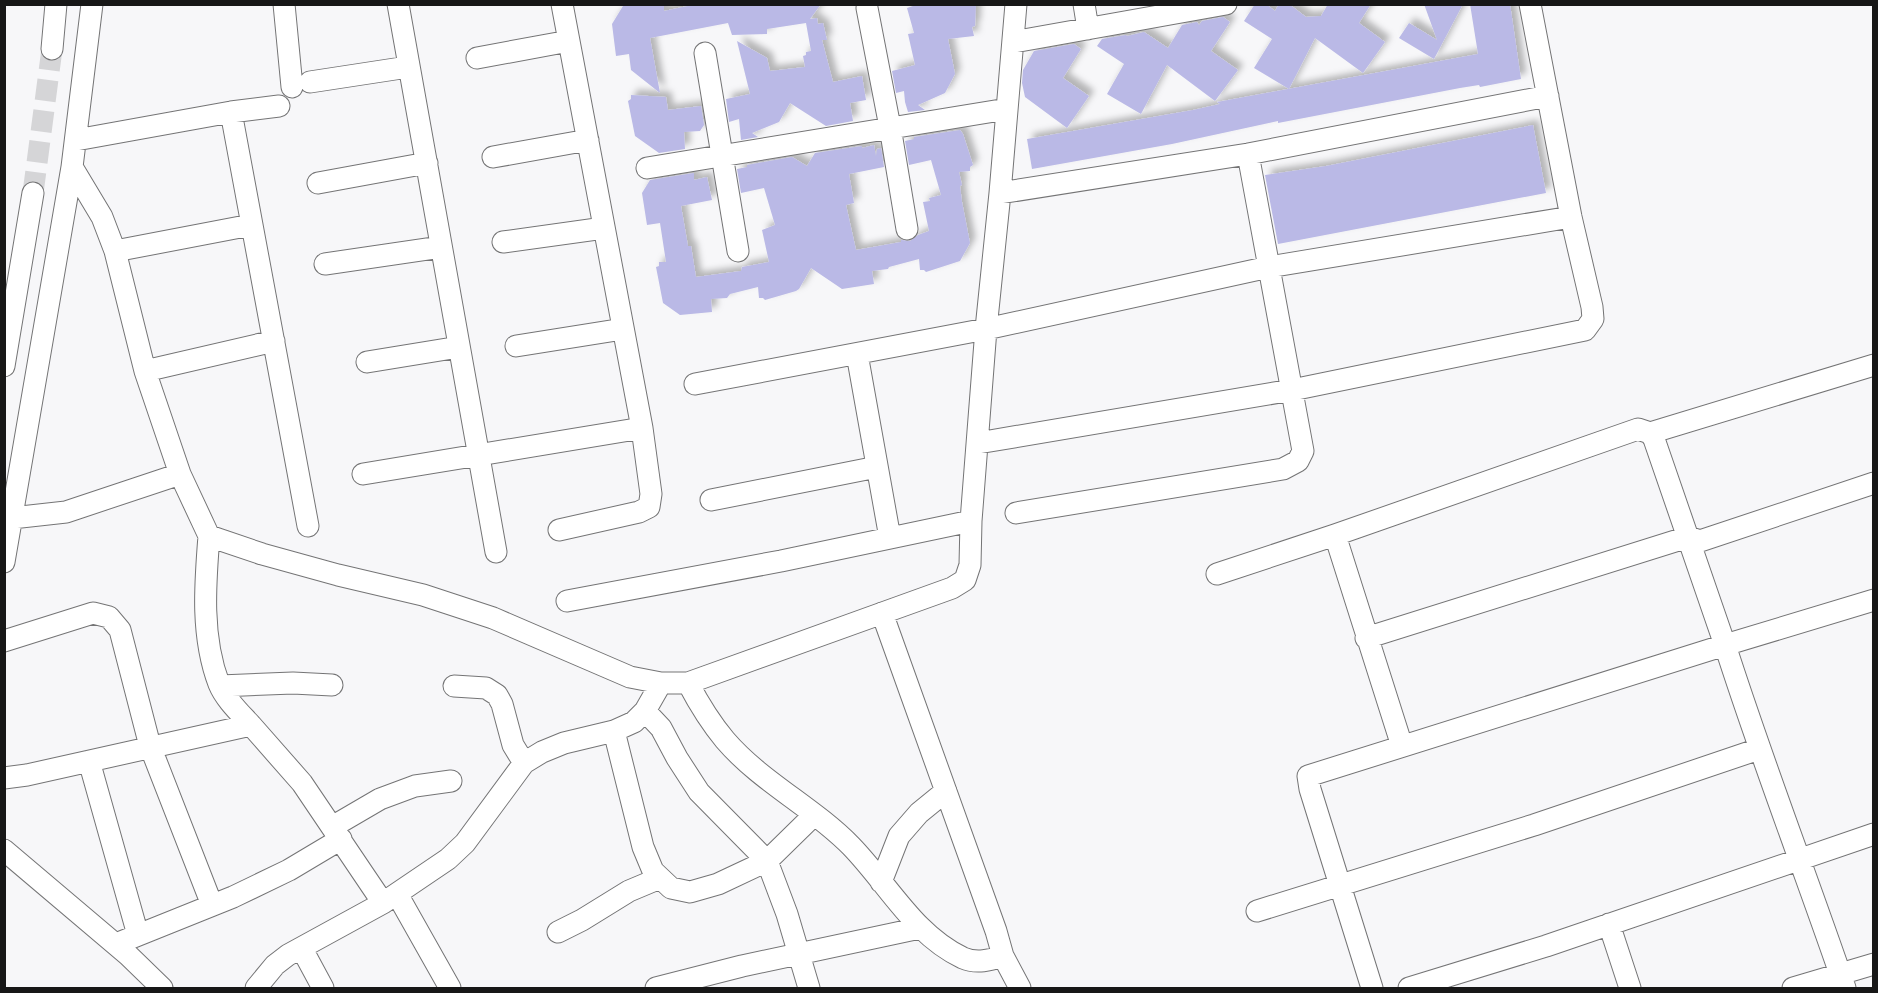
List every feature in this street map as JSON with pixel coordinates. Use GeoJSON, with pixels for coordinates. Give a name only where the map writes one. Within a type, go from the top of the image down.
{"type":"FeatureCollection","features":[{"type":"Feature","properties":{"kind":"street"},"geometry":{"type":"LineString","coordinates":[[52,49],[56,4]]}},
{"type":"Feature","properties":{"kind":"street"},"geometry":{"type":"LineString","coordinates":[[4,562],[72,167],[92,4]]}},
{"type":"Feature","properties":{"kind":"street"},"geometry":{"type":"LineString","coordinates":[[284,4],[301,84],[408,67]]}},
{"type":"Feature","properties":{"kind":"street"},"geometry":{"type":"LineString","coordinates":[[398,4],[496,552]]}},
{"type":"Feature","properties":{"kind":"street"},"geometry":{"type":"LineString","coordinates":[[559,530],[639,512],[649,507],[651,494],[642,428],[562,4]]}},
{"type":"Feature","properties":{"kind":"street"},"geometry":{"type":"LineString","coordinates":[[209,536],[262,554],[338,575],[423,595],[493,618],[630,677],[661,684],[688,683],[952,588],[965,580],[970,565],[971,521],[986,329],[1016,4]]}},
{"type":"Feature","properties":{"kind":"street"},"geometry":{"type":"LineString","coordinates":[[1084,4],[1088,29]]}},
{"type":"Feature","properties":{"kind":"street"},"geometry":{"type":"LineString","coordinates":[[1013,42],[1226,4]]}},
{"type":"Feature","properties":{"kind":"street"},"geometry":{"type":"LineString","coordinates":[[978,443],[1292,390],[1585,330],[1593,319],[1592,308],[1571,217],[1530,4]]}},
{"type":"Feature","properties":{"kind":"street"},"geometry":{"type":"LineString","coordinates":[[867,8],[907,229]]}},
{"type":"Feature","properties":{"kind":"street"},"geometry":{"type":"LineString","coordinates":[[477,58],[569,40]]}},
{"type":"Feature","properties":{"kind":"street"},"geometry":{"type":"LineString","coordinates":[[705,53],[738,251]]}},
{"type":"Feature","properties":{"kind":"street"},"geometry":{"type":"LineString","coordinates":[[1000,193],[1248,154],[1548,96]]}},
{"type":"Feature","properties":{"kind":"street"},"geometry":{"type":"LineString","coordinates":[[76,140],[231,112],[279,106]]}},
{"type":"Feature","properties":{"kind":"street"},"geometry":{"type":"LineString","coordinates":[[647,168],[1007,109]]}},
{"type":"Feature","properties":{"kind":"street"},"geometry":{"type":"LineString","coordinates":[[231,112],[308,526]]}},
{"type":"Feature","properties":{"kind":"street"},"geometry":{"type":"LineString","coordinates":[[493,157],[588,140]]}},
{"type":"Feature","properties":{"kind":"street"},"geometry":{"type":"LineString","coordinates":[[1016,513],[1283,469],[1298,461],[1303,451],[1248,154]]}},
{"type":"Feature","properties":{"kind":"street"},"geometry":{"type":"LineString","coordinates":[[318,183],[427,163]]}},
{"type":"Feature","properties":{"kind":"street"},"geometry":{"type":"LineString","coordinates":[[72,167],[102,218],[115,251],[145,371],[180,474],[209,536],[205,588],[208,645],[220,686],[241,722],[302,783],[336,833],[390,898],[450,988]]}},
{"type":"Feature","properties":{"kind":"street"},"geometry":{"type":"LineString","coordinates":[[4,366],[33,193]]}},
{"type":"Feature","properties":{"kind":"street"},"geometry":{"type":"LineString","coordinates":[[695,384],[986,329],[1269,267],[1571,217]]}},
{"type":"Feature","properties":{"kind":"street"},"geometry":{"type":"LineString","coordinates":[[115,251],[251,225]]}},
{"type":"Feature","properties":{"kind":"street"},"geometry":{"type":"LineString","coordinates":[[504,242],[604,228]]}},
{"type":"Feature","properties":{"kind":"street"},"geometry":{"type":"LineString","coordinates":[[325,264],[441,247]]}},
{"type":"Feature","properties":{"kind":"street"},"geometry":{"type":"LineString","coordinates":[[516,346],[623,328]]}},
{"type":"Feature","properties":{"kind":"street"},"geometry":{"type":"LineString","coordinates":[[7,339],[40,351]]}},
{"type":"Feature","properties":{"kind":"street"},"geometry":{"type":"LineString","coordinates":[[145,371],[274,341]]}},
{"type":"Feature","properties":{"kind":"street"},"geometry":{"type":"LineString","coordinates":[[368,362],[459,347]]}},
{"type":"Feature","properties":{"kind":"street"},"geometry":{"type":"LineString","coordinates":[[857,354],[890,538]]}},
{"type":"Feature","properties":{"kind":"street"},"geometry":{"type":"LineString","coordinates":[[1217,574],[1638,429],[1650,433],[1874,364]]}},
{"type":"Feature","properties":{"kind":"street"},"geometry":{"type":"LineString","coordinates":[[363,474],[642,428]]}},
{"type":"Feature","properties":{"kind":"street"},"geometry":{"type":"LineString","coordinates":[[1650,433],[1842,982]]}},
{"type":"Feature","properties":{"kind":"street"},"geometry":{"type":"LineString","coordinates":[[711,500],[877,467]]}},
{"type":"Feature","properties":{"kind":"street"},"geometry":{"type":"LineString","coordinates":[[12,518],[66,512],[180,474]]}},
{"type":"Feature","properties":{"kind":"street"},"geometry":{"type":"LineString","coordinates":[[1366,638],[1688,537],[1701,541],[1874,483]]}},
{"type":"Feature","properties":{"kind":"street"},"geometry":{"type":"LineString","coordinates":[[567,601],[781,561],[971,521]]}},
{"type":"Feature","properties":{"kind":"street"},"geometry":{"type":"LineString","coordinates":[[1335,535],[1402,746]]}},
{"type":"Feature","properties":{"kind":"street"},"geometry":{"type":"LineString","coordinates":[[1372,988],[1310,789],[1308,776],[1874,600]]}},
{"type":"Feature","properties":{"kind":"street"},"geometry":{"type":"LineString","coordinates":[[4,641],[93,613],[109,617],[120,630],[150,746],[212,905]]}},
{"type":"Feature","properties":{"kind":"street"},"geometry":{"type":"LineString","coordinates":[[882,613],[1003,956],[1020,988]]}},
{"type":"Feature","properties":{"kind":"street"},"geometry":{"type":"LineString","coordinates":[[220,686],[293,683],[332,685]]}},
{"type":"Feature","properties":{"kind":"street"},"geometry":{"type":"LineString","coordinates":[[688,683],[704,714],[727,742],[850,846],[920,928],[949,950],[966,959],[983,962],[1003,956]]}},
{"type":"Feature","properties":{"kind":"street"},"geometry":{"type":"LineString","coordinates":[[258,987],[275,965],[288,955],[390,898],[448,859],[465,843],[524,764],[564,743],[614,732],[634,722],[645,711],[661,684]]}},
{"type":"Feature","properties":{"kind":"street"},"geometry":{"type":"LineString","coordinates":[[454,686],[486,688],[497,694],[513,745],[524,764]]}},
{"type":"Feature","properties":{"kind":"street"},"geometry":{"type":"LineString","coordinates":[[645,711],[661,728],[699,792],[767,861],[800,953],[809,988]]}},
{"type":"Feature","properties":{"kind":"street"},"geometry":{"type":"LineString","coordinates":[[4,778],[89,761],[241,722]]}},
{"type":"Feature","properties":{"kind":"street"},"geometry":{"type":"LineString","coordinates":[[614,732],[643,847],[653,871],[671,888],[690,892],[718,884],[767,861],[814,815]]}},
{"type":"Feature","properties":{"kind":"street"},"geometry":{"type":"LineString","coordinates":[[1257,911],[1534,825],[1759,749]]}},
{"type":"Feature","properties":{"kind":"street"},"geometry":{"type":"LineString","coordinates":[[89,761],[138,935]]}},
{"type":"Feature","properties":{"kind":"street"},"geometry":{"type":"LineString","coordinates":[[116,944],[212,905],[289,870],[380,799],[415,786],[451,781]]}},
{"type":"Feature","properties":{"kind":"street"},"geometry":{"type":"LineString","coordinates":[[881,882],[900,836],[920,813],[946,792]]}},
{"type":"Feature","properties":{"kind":"street"},"geometry":{"type":"LineString","coordinates":[[1409,988],[1609,924],[1874,834]]}},
{"type":"Feature","properties":{"kind":"street"},"geometry":{"type":"LineString","coordinates":[[4,850],[116,944],[162,988]]}},
{"type":"Feature","properties":{"kind":"street"},"geometry":{"type":"LineString","coordinates":[[558,932],[599,911],[629,891],[660,878]]}},
{"type":"Feature","properties":{"kind":"street"},"geometry":{"type":"LineString","coordinates":[[1609,924],[1630,988]]}},
{"type":"Feature","properties":{"kind":"street"},"geometry":{"type":"LineString","coordinates":[[656,988],[742,966],[920,928]]}},
{"type":"Feature","properties":{"kind":"street"},"geometry":{"type":"LineString","coordinates":[[302,949],[323,988]]}},
{"type":"Feature","properties":{"kind":"street"},"geometry":{"type":"LineString","coordinates":[[1793,988],[1842,982],[1874,964]]}},
{"type":"Feature","properties":{"kind":"building"},"geometry":{"type":"Polygon","coordinates":[[[627,4],[664,4],[664,11],[697,4],[821,4],[810,19],[817,18],[818,24],[823,23],[827,40],[822,40],[833,82],[862,76],[866,100],[850,103],[853,121],[826,126],[790,103],[779,122],[752,133],[758,137],[741,140],[739,119],[729,122],[726,99],[750,94],[737,41],[767,58],[770,71],[805,67],[803,56],[806,52],[811,51],[806,23],[767,29],[767,34],[732,35],[728,23],[650,38],[660,93],[631,70],[629,54],[616,56],[612,24],[623,6],[627,4]]]}},
{"type":"Feature","properties":{"kind":"building"},"geometry":{"type":"Polygon","coordinates":[[[919,4],[976,4],[975,26],[972,27],[974,36],[948,39],[955,74],[945,93],[918,105],[925,110],[908,112],[904,91],[896,93],[892,71],[915,65],[908,34],[914,33],[907,8],[919,4]]]}},
{"type":"Feature","properties":{"kind":"building"},"geometry":{"type":"Polygon","coordinates":[[[1255,4],[1266,4],[1275,11],[1279,4],[1289,4],[1306,17],[1321,16],[1328,4],[1371,4],[1359,23],[1385,42],[1363,73],[1315,38],[1289,89],[1254,68],[1272,39],[1244,21],[1255,4]]]}},
{"type":"Feature","properties":{"kind":"building"},"geometry":{"type":"Polygon","coordinates":[[[1424,4],[1463,4],[1434,59],[1399,38],[1409,23],[1437,40],[1424,4]]]}},
{"type":"Feature","properties":{"kind":"building"},"geometry":{"type":"Polygon","coordinates":[[[1470,4],[1510,4],[1521,79],[1480,87],[1479,85],[1460,88],[1278,123],[1278,121],[1172,144],[1032,169],[1027,139],[1193,110],[1220,104],[1217,102],[1478,54],[1470,4]]]}},
{"type":"Feature","properties":{"kind":"building"},"geometry":{"type":"Polygon","coordinates":[[[1223,17],[1230,22],[1211,51],[1238,70],[1215,101],[1167,65],[1141,114],[1107,94],[1124,64],[1097,46],[1102,39],[1144,32],[1168,48],[1182,25],[1197,22],[1199,25],[1202,21],[1223,17]]]}},
{"type":"Feature","properties":{"kind":"building"},"geometry":{"type":"Polygon","coordinates":[[[1074,44],[1081,49],[1063,78],[1089,96],[1067,128],[1025,97],[1022,83],[1023,70],[1034,51],[1074,44]]]}},
{"type":"Feature","properties":{"kind":"building"},"geometry":{"type":"Polygon","coordinates":[[[631,95],[666,97],[668,110],[701,106],[704,125],[700,131],[684,132],[685,149],[659,153],[635,136],[628,101],[631,95]]]}},
{"type":"Feature","properties":{"kind":"building"},"geometry":{"type":"Polygon","coordinates":[[[1533,125],[1546,193],[1278,244],[1265,175],[1326,166],[1533,125]]]}},
{"type":"Feature","properties":{"kind":"building"},"geometry":{"type":"Polygon","coordinates":[[[960,130],[973,165],[970,171],[959,172],[970,243],[960,261],[926,272],[920,270],[919,259],[888,269],[872,271],[874,284],[842,289],[811,268],[796,291],[765,300],[759,298],[758,287],[730,294],[727,298],[711,299],[712,312],[680,315],[663,303],[656,267],[659,266],[659,262],[666,262],[660,223],[647,225],[642,193],[650,180],[694,173],[694,180],[707,177],[712,200],[681,206],[696,277],[741,271],[742,267],[769,262],[762,230],[775,225],[764,188],[741,193],[737,169],[792,157],[807,166],[815,153],[874,145],[876,156],[877,149],[881,148],[884,167],[849,174],[854,203],[846,205],[856,250],[901,242],[901,240],[910,241],[929,231],[923,202],[941,195],[931,160],[909,165],[905,141],[914,139],[914,137],[960,130]]]}},
{"type":"Feature","properties":{"kind":"tunnel"},"geometry":{"type":"LineString","coordinates":[[33,193],[52,49]]}}]}
